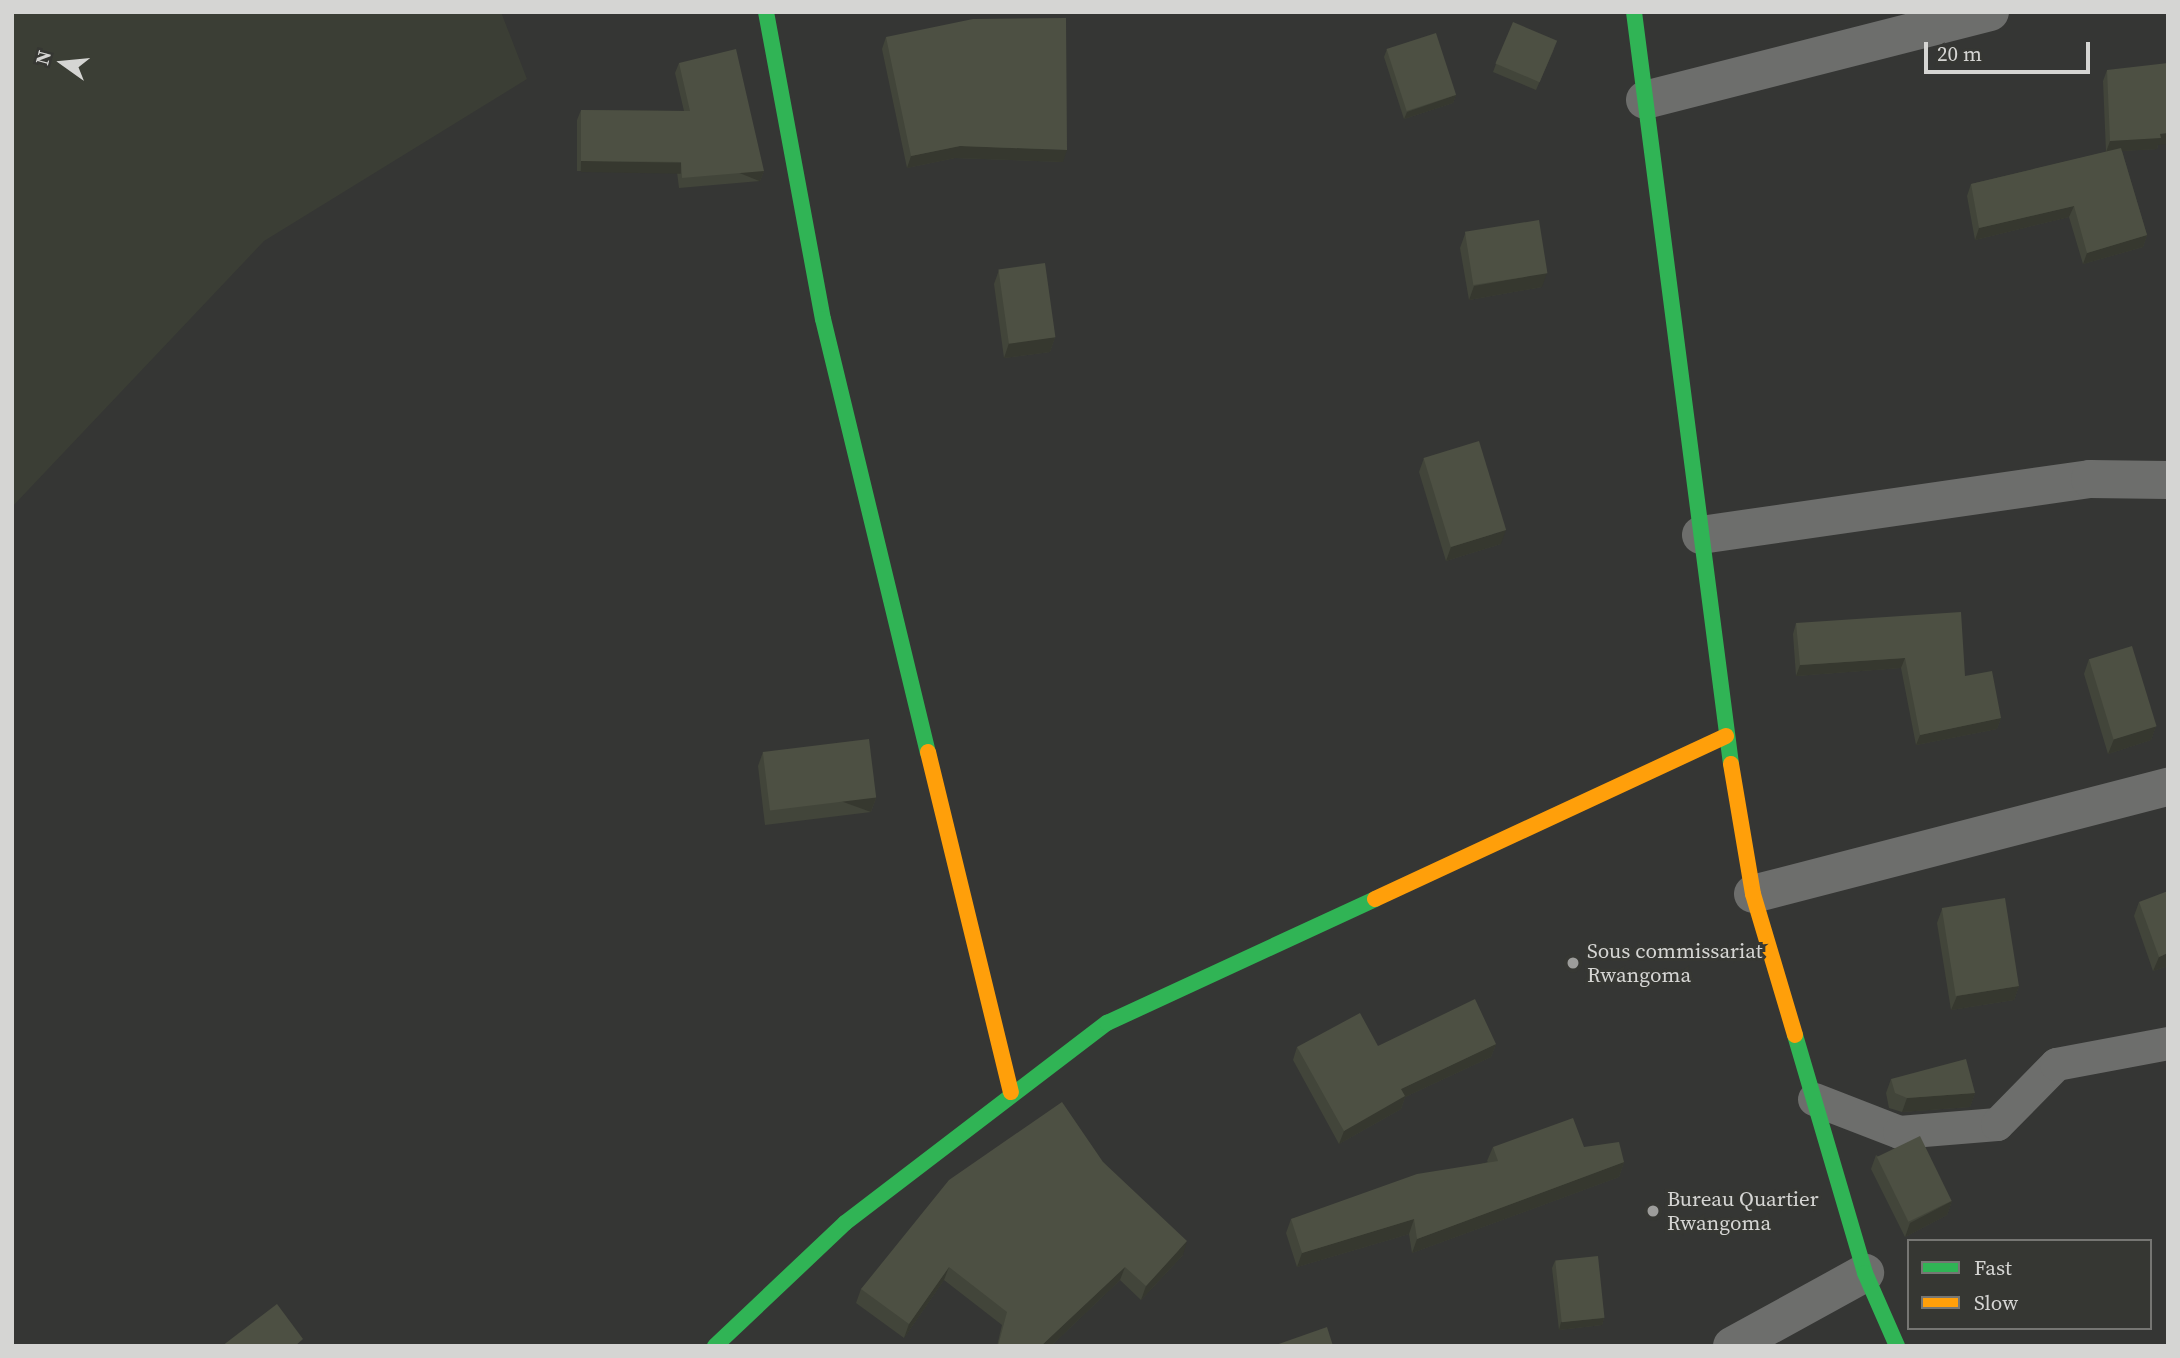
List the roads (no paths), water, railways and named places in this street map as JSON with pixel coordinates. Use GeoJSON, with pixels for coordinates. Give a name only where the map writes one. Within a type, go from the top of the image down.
{"type":"FeatureCollection","features":[{"type":"Feature","properties":{"kind":"street"},"geometry":{"type":"LineString","coordinates":[[766,12],[823,319],[1011,1092]]}},
{"type":"Feature","properties":{"kind":"street"},"geometry":{"type":"LineString","coordinates":[[1634,12],[1726,736],[1753,894],[1865,1272],[1897,1346]]}},
{"type":"Feature","properties":{"kind":"street"},"geometry":{"type":"LineString","coordinates":[[1645,100],[1990,12]]}},
{"type":"Feature","properties":{"kind":"street"},"geometry":{"type":"LineString","coordinates":[[1702,535],[2090,479],[2168,480]]}},
{"type":"Feature","properties":{"kind":"street"},"geometry":{"type":"LineString","coordinates":[[715,1346],[845,1223],[1011,1092],[1107,1023],[1726,736]]}},
{"type":"Feature","properties":{"kind":"street"},"geometry":{"type":"LineString","coordinates":[[1753,894],[2168,787]]}},
{"type":"Feature","properties":{"kind":"street"},"geometry":{"type":"LineString","coordinates":[[1731,1346],[1865,1272]]}},
{"type":"Feature","properties":{"kind":"lane"},"geometry":{"type":"LineString","coordinates":[[1814,1099],[1899,1132],[1997,1124],[2056,1064],[2168,1043]]}},
{"type":"Feature","properties":{"kind":"place","name":"Sous commissariat Rwangoma"},"geometry":{"type":"Point","coordinates":[1573,963]}},
{"type":"Feature","properties":{"kind":"place","name":"Bureau Quartier Rwangoma"},"geometry":{"type":"Point","coordinates":[1653,1211]}}]}
